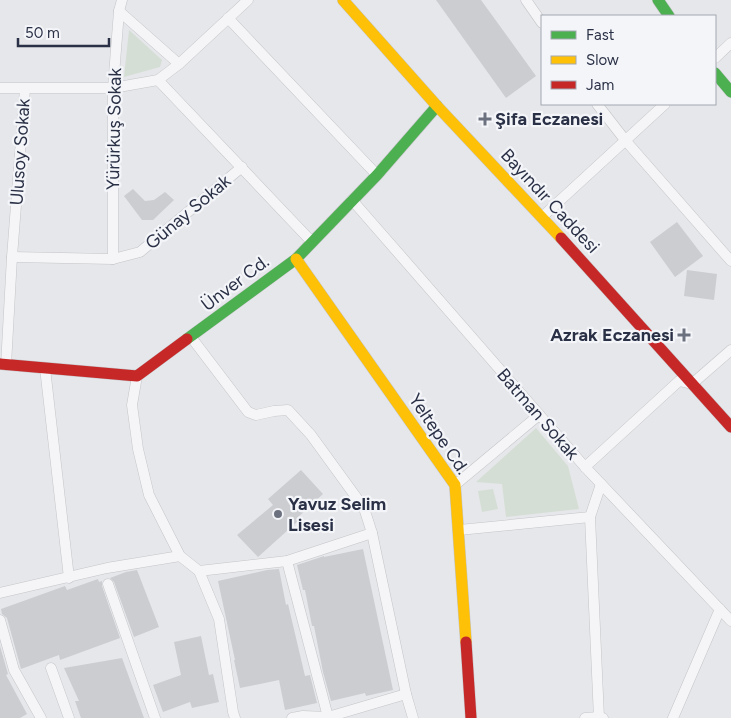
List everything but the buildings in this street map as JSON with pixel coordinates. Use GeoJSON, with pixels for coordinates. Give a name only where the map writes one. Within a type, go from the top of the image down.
{"type":"FeatureCollection","features":[{"type":"Feature","properties":{"kind":"street","name":"Yürürkuş Sokak"},"geometry":{"type":"LineString","coordinates":[[113,258],[113,88],[119,11],[122,0]]}},
{"type":"Feature","properties":{"kind":"street"},"geometry":{"type":"LineString","coordinates":[[0,88],[113,88],[158,80],[248,0]]}},
{"type":"Feature","properties":{"kind":"street","name":"Bayındır Caddesi"},"geometry":{"type":"LineString","coordinates":[[343,0],[437,106],[542,217],[731,427]]}},
{"type":"Feature","properties":{"kind":"street"},"geometry":{"type":"LineString","coordinates":[[526,0],[541,22]]}},
{"type":"Feature","properties":{"kind":"street"},"geometry":{"type":"LineString","coordinates":[[658,0],[668,15]]}},
{"type":"Feature","properties":{"kind":"street"},"geometry":{"type":"LineString","coordinates":[[119,11],[178,64]]}},
{"type":"Feature","properties":{"kind":"street"},"geometry":{"type":"LineString","coordinates":[[228,18],[377,175]]}},
{"type":"Feature","properties":{"kind":"street"},"geometry":{"type":"LineString","coordinates":[[716,57],[731,43]]}},
{"type":"Feature","properties":{"kind":"street"},"geometry":{"type":"LineString","coordinates":[[716,74],[731,92]]}},
{"type":"Feature","properties":{"kind":"street"},"geometry":{"type":"LineString","coordinates":[[158,80],[312,242]]}},
{"type":"Feature","properties":{"kind":"street","name":"Ulusoy Sokak"},"geometry":{"type":"LineString","coordinates":[[3,365],[25,89]]}},
{"type":"Feature","properties":{"kind":"street"},"geometry":{"type":"LineString","coordinates":[[598,105],[625,140],[731,261]]}},
{"type":"Feature","properties":{"kind":"street"},"geometry":{"type":"LineString","coordinates":[[542,217],[664,105]]}},
{"type":"Feature","properties":{"kind":"street","name":"Ünver Cd."},"geometry":{"type":"LineString","coordinates":[[137,376],[296,259],[377,175],[437,106]]}},
{"type":"Feature","properties":{"kind":"street","name":"Günay Sokak"},"geometry":{"type":"LineString","coordinates":[[12,257],[113,258],[140,252],[242,167]]}},
{"type":"Feature","properties":{"kind":"street","name":"Batman Sokak"},"geometry":{"type":"LineString","coordinates":[[352,200],[585,467],[731,621]]}},
{"type":"Feature","properties":{"kind":"street","name":"Yeltepe Cd."},"geometry":{"type":"LineString","coordinates":[[296,259],[455,485],[471,718]]}},
{"type":"Feature","properties":{"kind":"street"},"geometry":{"type":"LineString","coordinates":[[191,337],[248,412],[256,415],[288,410],[311,435],[364,508],[372,533],[406,694],[413,718]]}},
{"type":"Feature","properties":{"kind":"street"},"geometry":{"type":"LineString","coordinates":[[585,467],[679,381],[692,384],[731,350]]}},
{"type":"Feature","properties":{"kind":"street"},"geometry":{"type":"LineString","coordinates":[[3,365],[137,376],[132,405],[138,449],[149,495],[180,556],[199,571],[219,619],[231,716]]}},
{"type":"Feature","properties":{"kind":"street"},"geometry":{"type":"LineString","coordinates":[[45,368],[69,578]]}},
{"type":"Feature","properties":{"kind":"street"},"geometry":{"type":"LineString","coordinates":[[455,485],[539,415]]}},
{"type":"Feature","properties":{"kind":"street"},"geometry":{"type":"LineString","coordinates":[[585,718],[600,718],[590,517],[601,484]]}},
{"type":"Feature","properties":{"kind":"street"},"geometry":{"type":"LineString","coordinates":[[459,530],[590,517]]}},
{"type":"Feature","properties":{"kind":"street"},"geometry":{"type":"LineString","coordinates":[[199,571],[287,561],[372,533]]}},
{"type":"Feature","properties":{"kind":"street"},"geometry":{"type":"LineString","coordinates":[[0,593],[107,568],[180,556]]}},
{"type":"Feature","properties":{"kind":"street"},"geometry":{"type":"LineString","coordinates":[[287,561],[328,717]]}},
{"type":"Feature","properties":{"kind":"street"},"geometry":{"type":"LineString","coordinates":[[108,584],[155,718]]}},
{"type":"Feature","properties":{"kind":"street"},"geometry":{"type":"LineString","coordinates":[[673,718],[720,609]]}},
{"type":"Feature","properties":{"kind":"street"},"geometry":{"type":"LineString","coordinates":[[0,620],[14,670],[41,718]]}},
{"type":"Feature","properties":{"kind":"street"},"geometry":{"type":"LineString","coordinates":[[51,668],[69,718]]}},
{"type":"Feature","properties":{"kind":"street"},"geometry":{"type":"LineString","coordinates":[[292,718],[328,717],[406,694]]}},
{"type":"Feature","properties":{"kind":"shaded area"},"geometry":{"type":"Polygon","coordinates":[[[129,30],[162,60],[160,67],[124,77],[129,30]]]}},
{"type":"Feature","properties":{"kind":"shaded area"},"geometry":{"type":"Polygon","coordinates":[[[536,428],[568,466],[579,509],[506,517],[502,484],[476,482],[536,428]]]}},
{"type":"Feature","properties":{"kind":"shaded area"},"geometry":{"type":"Polygon","coordinates":[[[493,489],[498,509],[482,512],[478,491],[493,489]]]}},
{"type":"Feature","properties":{"kind":"traffic: fast"},"geometry":{"type":"LineString","coordinates":[[658,0],[668,15]]}},
{"type":"Feature","properties":{"kind":"traffic: fast"},"geometry":{"type":"LineString","coordinates":[[716,74],[731,92]]}},
{"type":"Feature","properties":{"kind":"traffic: fast"},"geometry":{"type":"LineString","coordinates":[[187,339],[296,259],[377,175],[437,106]]}},
{"type":"Feature","properties":{"kind":"traffic: slow"},"geometry":{"type":"LineString","coordinates":[[343,0],[437,106],[561,238]]}},
{"type":"Feature","properties":{"kind":"traffic: slow"},"geometry":{"type":"LineString","coordinates":[[296,259],[455,485],[466,642]]}},
{"type":"Feature","properties":{"kind":"traffic: jam"},"geometry":{"type":"LineString","coordinates":[[561,238],[731,427]]}},
{"type":"Feature","properties":{"kind":"traffic: jam"},"geometry":{"type":"LineString","coordinates":[[0,364],[137,376],[187,339]]}},
{"type":"Feature","properties":{"kind":"traffic: jam"},"geometry":{"type":"LineString","coordinates":[[466,642],[471,718]]}},
{"type":"Feature","properties":{"kind":"place","name":"Şifa Eczanesi"},"geometry":{"type":"Point","coordinates":[485,119]}},
{"type":"Feature","properties":{"kind":"place","name":"Azrak Eczanesi"},"geometry":{"type":"Point","coordinates":[684,335]}},
{"type":"Feature","properties":{"kind":"place","name":"Yavuz Selim Lisesi"},"geometry":{"type":"Point","coordinates":[278,514]}}]}
